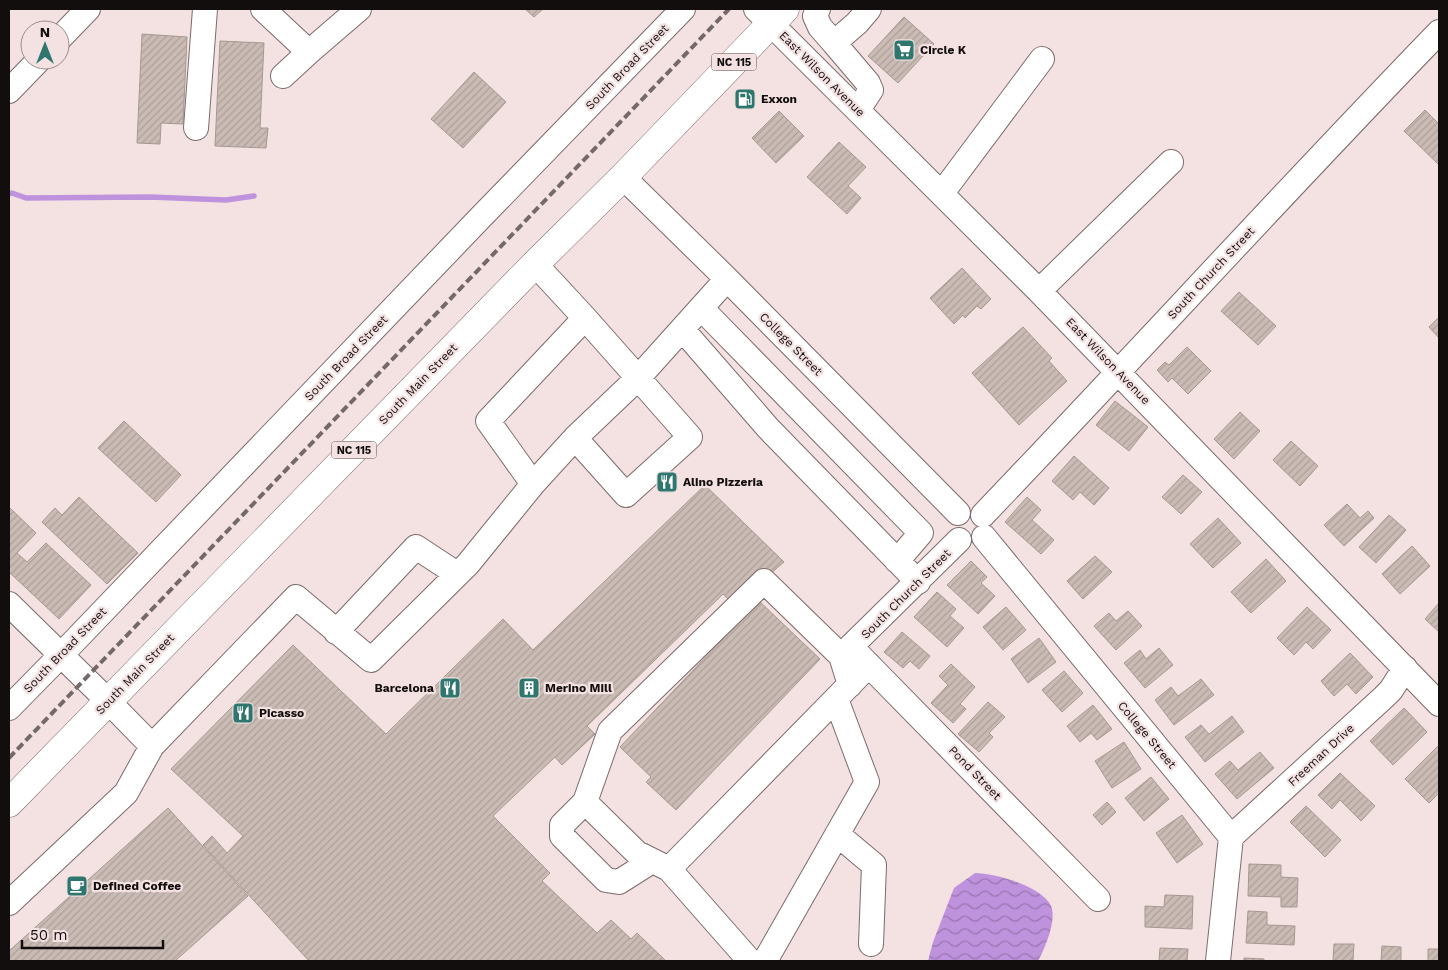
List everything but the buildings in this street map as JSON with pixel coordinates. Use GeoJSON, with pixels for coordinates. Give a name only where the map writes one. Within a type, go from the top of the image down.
{"type":"FeatureCollection","features":[{"type":"Feature","properties":{"kind":"main road","name":"South Main Street"},"geometry":{"type":"LineString","coordinates":[[9,803],[623,177],[771,14]]}},
{"type":"Feature","properties":{"kind":"street"},"geometry":{"type":"LineString","coordinates":[[70,28],[88,9]]}},
{"type":"Feature","properties":{"kind":"street"},"geometry":{"type":"LineString","coordinates":[[196,128],[205,9]]}},
{"type":"Feature","properties":{"kind":"street"},"geometry":{"type":"LineString","coordinates":[[263,9],[309,52]]}},
{"type":"Feature","properties":{"kind":"street"},"geometry":{"type":"LineString","coordinates":[[283,76],[359,9]]}},
{"type":"Feature","properties":{"kind":"street","name":"South Broad Street"},"geometry":{"type":"LineString","coordinates":[[9,708],[473,225],[684,9]]}},
{"type":"Feature","properties":{"kind":"street"},"geometry":{"type":"LineString","coordinates":[[818,9],[815,16],[820,27],[868,83],[871,90],[858,110]]}},
{"type":"Feature","properties":{"kind":"street"},"geometry":{"type":"LineString","coordinates":[[834,44],[869,9]]}},
{"type":"Feature","properties":{"kind":"street","name":"East Wilson Avenue"},"geometry":{"type":"LineString","coordinates":[[771,14],[858,110],[1039,290],[1439,704]]}},
{"type":"Feature","properties":{"kind":"street","name":"South Church Street"},"geometry":{"type":"LineString","coordinates":[[983,526],[1119,372],[1323,153],[1439,32]]}},
{"type":"Feature","properties":{"kind":"street"},"geometry":{"type":"LineString","coordinates":[[942,193],[1042,60]]}},
{"type":"Feature","properties":{"kind":"street"},"geometry":{"type":"LineString","coordinates":[[9,91],[29,70]]}},
{"type":"Feature","properties":{"kind":"street"},"geometry":{"type":"LineString","coordinates":[[1039,290],[1171,162]]}},
{"type":"Feature","properties":{"kind":"street","name":"College Street"},"geometry":{"type":"LineString","coordinates":[[623,177],[727,279],[958,514]]}},
{"type":"Feature","properties":{"kind":"street"},"geometry":{"type":"LineString","coordinates":[[536,264],[690,438],[626,495],[575,438]]}},
{"type":"Feature","properties":{"kind":"street"},"geometry":{"type":"LineString","coordinates":[[9,904],[126,793],[152,746],[296,597],[371,660],[468,564],[533,484],[575,438],[638,378],[727,279]]}},
{"type":"Feature","properties":{"kind":"street"},"geometry":{"type":"LineString","coordinates":[[701,308],[921,533],[897,560]]}},
{"type":"Feature","properties":{"kind":"street"},"geometry":{"type":"LineString","coordinates":[[533,484],[488,422],[585,318]]}},
{"type":"Feature","properties":{"kind":"street"},"geometry":{"type":"LineString","coordinates":[[682,329],[768,428],[918,582]]}},
{"type":"Feature","properties":{"kind":"street"},"geometry":{"type":"LineString","coordinates":[[971,509],[978,511],[983,526],[976,543],[969,544],[960,540],[953,532],[952,525],[958,514],[964,510],[971,509]]}},
{"type":"Feature","properties":{"kind":"street","name":"College Street"},"geometry":{"type":"LineString","coordinates":[[983,526],[1231,838]]}},
{"type":"Feature","properties":{"kind":"street","name":"South Church Street"},"geometry":{"type":"LineString","coordinates":[[846,651],[960,540]]}},
{"type":"Feature","properties":{"kind":"street"},"geometry":{"type":"LineString","coordinates":[[336,632],[416,547],[457,574]]}},
{"type":"Feature","properties":{"kind":"street","name":"Pond Street"},"geometry":{"type":"LineString","coordinates":[[585,802],[610,731],[764,581],[846,651],[869,665],[1098,899]]}},
{"type":"Feature","properties":{"kind":"street"},"geometry":{"type":"LineString","coordinates":[[9,604],[152,746]]}},
{"type":"Feature","properties":{"kind":"street"},"geometry":{"type":"LineString","coordinates":[[765,961],[867,782],[843,692],[846,651]]}},
{"type":"Feature","properties":{"kind":"street"},"geometry":{"type":"LineString","coordinates":[[750,961],[661,865],[636,853],[585,802],[562,825],[562,836],[606,880],[619,882],[661,865],[869,665]]}},
{"type":"Feature","properties":{"kind":"street","name":"Freeman Drive"},"geometry":{"type":"LineString","coordinates":[[1231,838],[1384,697],[1405,668]]}},
{"type":"Feature","properties":{"kind":"street"},"geometry":{"type":"LineString","coordinates":[[837,834],[874,865],[871,944]]}},
{"type":"Feature","properties":{"kind":"street"},"geometry":{"type":"LineString","coordinates":[[1218,961],[1231,838]]}},
{"type":"Feature","properties":{"kind":"water"},"geometry":{"type":"Polygon","coordinates":[[[975,873],[994,875],[1017,882],[1038,892],[1046,899],[1051,906],[1052,919],[1047,942],[1038,961],[928,961],[933,942],[954,888],[975,873]]]}},
{"type":"Feature","properties":{"kind":"waterway"},"geometry":{"type":"LineString","coordinates":[[9,194],[12,193],[26,198],[150,197],[226,200],[254,196]]}},
{"type":"Feature","properties":{"kind":"railway"},"geometry":{"type":"LineString","coordinates":[[9,758],[729,9]]}},
{"type":"Feature","properties":{"kind":"place","name":"Circle K"},"geometry":{"type":"Point","coordinates":[904,50]}},
{"type":"Feature","properties":{"kind":"place","name":"Exxon"},"geometry":{"type":"Point","coordinates":[745,99]}},
{"type":"Feature","properties":{"kind":"place","name":"Alino Pizzeria"},"geometry":{"type":"Point","coordinates":[667,482]}},
{"type":"Feature","properties":{"kind":"place","name":"Barcelona"},"geometry":{"type":"Point","coordinates":[450,688]}},
{"type":"Feature","properties":{"kind":"place","name":"Merino Mill"},"geometry":{"type":"Point","coordinates":[529,688]}},
{"type":"Feature","properties":{"kind":"place","name":"Picasso"},"geometry":{"type":"Point","coordinates":[243,713]}},
{"type":"Feature","properties":{"kind":"place","name":"Defined Coffee"},"geometry":{"type":"Point","coordinates":[77,886]}}]}
